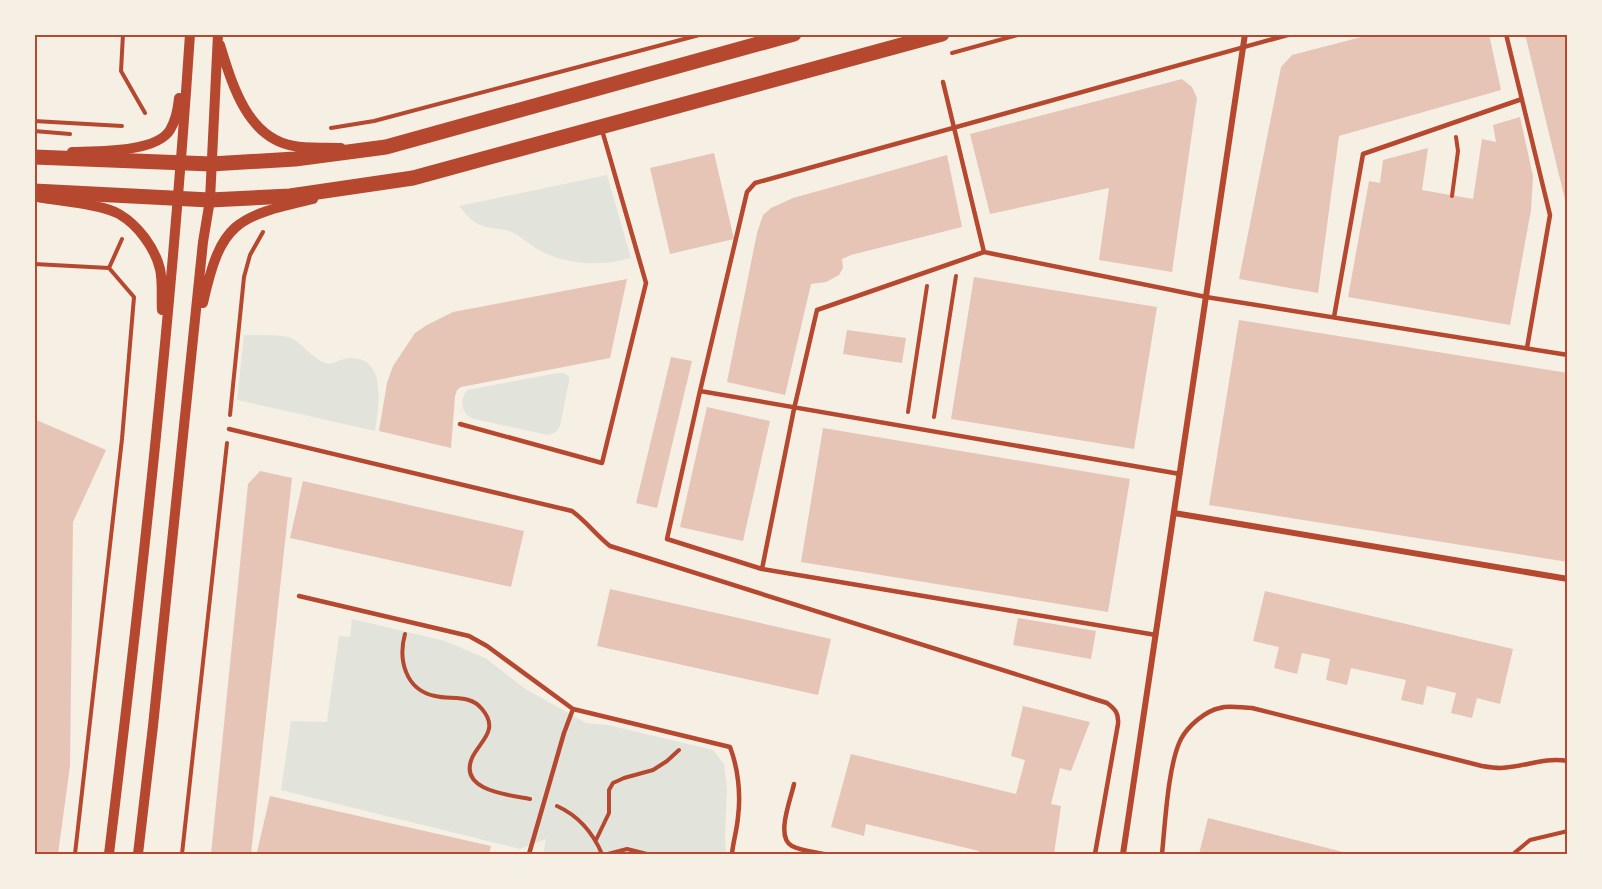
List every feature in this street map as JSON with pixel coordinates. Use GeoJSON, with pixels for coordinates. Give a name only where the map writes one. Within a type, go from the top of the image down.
{"type":"FeatureCollection","features":[{"type":"Feature","properties":{"kind":"main road"},"geometry":{"type":"LineString","coordinates":[[34,155],[211,164],[295,159],[374,148],[397,144],[794,34]]}},
{"type":"Feature","properties":{"kind":"main road"},"geometry":{"type":"LineString","coordinates":[[34,191],[210,200],[290,196],[413,178],[942,34]]}},
{"type":"Feature","properties":{"kind":"street"},"geometry":{"type":"LineString","coordinates":[[1123,855],[1245,34]]}},
{"type":"Feature","properties":{"kind":"street"},"geometry":{"type":"LineString","coordinates":[[34,155],[121,150],[155,141],[170,132],[177,112],[190,35]]}},
{"type":"Feature","properties":{"kind":"street"},"geometry":{"type":"LineString","coordinates":[[109,855],[131,674],[164,348],[182,162],[190,35]]}},
{"type":"Feature","properties":{"kind":"street"},"geometry":{"type":"LineString","coordinates":[[218,36],[238,97],[250,118],[266,135],[292,146],[374,148]]}},
{"type":"Feature","properties":{"kind":"street"},"geometry":{"type":"LineString","coordinates":[[138,855],[203,242],[210,200],[218,36]]}},
{"type":"Feature","properties":{"kind":"street"},"geometry":{"type":"LineString","coordinates":[[192,350],[212,264],[218,248],[235,227],[255,214],[383,183]]}},
{"type":"Feature","properties":{"kind":"street"},"geometry":{"type":"LineString","coordinates":[[34,197],[94,207],[119,214],[147,240],[160,268],[164,348]]}},
{"type":"Feature","properties":{"kind":"street"},"geometry":{"type":"LineString","coordinates":[[1174,513],[1568,579]]}},
{"type":"Feature","properties":{"kind":"lane"},"geometry":{"type":"LineString","coordinates":[[1156,635],[762,569],[667,539],[700,392],[747,192],[755,183],[1292,34]]}},
{"type":"Feature","properties":{"kind":"lane"},"geometry":{"type":"LineString","coordinates":[[1506,34],[1550,215],[1527,348]]}},
{"type":"Feature","properties":{"kind":"lane"},"geometry":{"type":"LineString","coordinates":[[943,82],[984,252]]}},
{"type":"Feature","properties":{"kind":"lane"},"geometry":{"type":"LineString","coordinates":[[1334,317],[1363,154],[1522,99]]}},
{"type":"Feature","properties":{"kind":"lane"},"geometry":{"type":"LineString","coordinates":[[460,424],[602,463],[646,283],[601,127]]}},
{"type":"Feature","properties":{"kind":"lane"},"geometry":{"type":"LineString","coordinates":[[762,569],[794,409],[817,310],[984,252],[1206,297],[1568,355]]}},
{"type":"Feature","properties":{"kind":"lane"},"geometry":{"type":"LineString","coordinates":[[700,392],[1180,474]]}},
{"type":"Feature","properties":{"kind":"lane"},"geometry":{"type":"LineString","coordinates":[[229,429],[572,511],[586,521],[597,536],[610,546],[1107,703],[1119,715],[1095,855]]}},
{"type":"Feature","properties":{"kind":"lane"},"geometry":{"type":"LineString","coordinates":[[299,596],[469,636],[487,646],[573,709],[730,747],[734,757],[739,797],[732,855]]}},
{"type":"Feature","properties":{"kind":"lane"},"geometry":{"type":"LineString","coordinates":[[1162,855],[1173,764],[1179,742],[1186,730],[1195,722],[1221,707],[1252,708],[1482,766],[1501,768],[1544,760],[1568,761]]}},
{"type":"Feature","properties":{"kind":"lane"},"geometry":{"type":"LineString","coordinates":[[529,855],[573,709]]}},
{"type":"Feature","properties":{"kind":"lane"},"geometry":{"type":"LineString","coordinates":[[794,784],[783,831],[785,840],[792,846],[824,855]]}},
{"type":"Feature","properties":{"kind":"path"},"geometry":{"type":"LineString","coordinates":[[123,34],[121,71],[144,113]]}},
{"type":"Feature","properties":{"kind":"path"},"geometry":{"type":"LineString","coordinates":[[329,129],[374,121],[703,34]]}},
{"type":"Feature","properties":{"kind":"path"},"geometry":{"type":"LineString","coordinates":[[34,121],[122,126]]}},
{"type":"Feature","properties":{"kind":"path"},"geometry":{"type":"LineString","coordinates":[[1452,196],[1458,151],[1454,122]]}},
{"type":"Feature","properties":{"kind":"path"},"geometry":{"type":"LineString","coordinates":[[34,132],[81,134]]}},
{"type":"Feature","properties":{"kind":"path"},"geometry":{"type":"LineString","coordinates":[[182,855],[244,277],[250,255],[265,227]]}},
{"type":"Feature","properties":{"kind":"path"},"geometry":{"type":"LineString","coordinates":[[109,268],[122,238]]}},
{"type":"Feature","properties":{"kind":"path"},"geometry":{"type":"LineString","coordinates":[[931,432],[959,261]]}},
{"type":"Feature","properties":{"kind":"path"},"geometry":{"type":"LineString","coordinates":[[34,264],[109,268],[134,297],[122,439],[75,855]]}},
{"type":"Feature","properties":{"kind":"path"},"geometry":{"type":"LineString","coordinates":[[906,428],[929,272]]}},
{"type":"Feature","properties":{"kind":"path"},"geometry":{"type":"LineString","coordinates":[[409,622],[402,657],[410,682],[432,696],[473,701],[483,709],[488,720],[489,732],[472,758],[470,769],[473,780],[487,790],[503,795],[545,801],[563,809],[577,818],[596,840],[602,855]]}},
{"type":"Feature","properties":{"kind":"path"},"geometry":{"type":"LineString","coordinates":[[596,840],[609,813],[609,790],[613,783],[653,770],[667,761],[678,751],[686,736]]}},
{"type":"Feature","properties":{"kind":"path"},"geometry":{"type":"LineString","coordinates":[[1512,855],[1530,840],[1568,831]]}},
{"type":"Feature","properties":{"kind":"path"},"geometry":{"type":"LineString","coordinates":[[608,855],[627,849],[647,855]]}},
{"type":"Feature","properties":{"kind":"shaded area"},"geometry":{"type":"Polygon","coordinates":[[[607,175],[631,258],[619,261],[583,263],[548,254],[510,231],[477,223],[469,218],[459,206],[607,175]]]}},
{"type":"Feature","properties":{"kind":"shaded area"},"geometry":{"type":"Polygon","coordinates":[[[244,335],[291,338],[325,363],[348,358],[363,360],[371,366],[378,386],[375,431],[237,400],[244,335]]]}},
{"type":"Feature","properties":{"kind":"shaded area"},"geometry":{"type":"Polygon","coordinates":[[[564,373],[569,377],[569,381],[560,426],[556,432],[548,435],[474,419],[464,411],[462,403],[467,390],[564,373]]]}},
{"type":"Feature","properties":{"kind":"shaded area"},"geometry":{"type":"Polygon","coordinates":[[[352,619],[445,641],[487,659],[524,688],[586,723],[608,725],[713,750],[724,764],[727,789],[726,854],[543,854],[546,839],[520,849],[281,790],[291,721],[327,722],[339,636],[350,637],[352,619]]]}},
{"type":"Feature","properties":{"kind":"building"},"geometry":{"type":"Polygon","coordinates":[[[1373,34],[1489,34],[1501,90],[1339,136],[1318,293],[1239,279],[1281,67],[1292,55],[1373,34]]]}},
{"type":"Feature","properties":{"kind":"building"},"geometry":{"type":"Polygon","coordinates":[[[1525,34],[1568,34],[1568,208],[1567,208],[1525,34]]]}},
{"type":"Feature","properties":{"kind":"building"},"geometry":{"type":"Polygon","coordinates":[[[1182,79],[1192,87],[1197,98],[1172,272],[1099,260],[1109,188],[990,214],[970,134],[1182,79]]]}},
{"type":"Feature","properties":{"kind":"building"},"geometry":{"type":"Polygon","coordinates":[[[1520,117],[1533,176],[1531,210],[1510,325],[1348,297],[1369,181],[1380,183],[1383,160],[1428,148],[1422,190],[1473,199],[1482,139],[1496,142],[1493,125],[1520,117]]]}},
{"type":"Feature","properties":{"kind":"building"},"geometry":{"type":"Polygon","coordinates":[[[714,153],[734,239],[670,254],[650,168],[714,153]]]}},
{"type":"Feature","properties":{"kind":"building"},"geometry":{"type":"Polygon","coordinates":[[[947,155],[962,227],[851,255],[842,259],[843,268],[839,275],[826,282],[811,284],[785,395],[727,382],[757,233],[763,215],[771,208],[793,198],[947,155]]]}},
{"type":"Feature","properties":{"kind":"building"},"geometry":{"type":"Polygon","coordinates":[[[974,277],[1157,307],[1134,449],[951,419],[974,277]]]}},
{"type":"Feature","properties":{"kind":"building"},"geometry":{"type":"Polygon","coordinates":[[[627,279],[610,358],[461,387],[455,396],[451,448],[379,431],[387,383],[393,366],[415,333],[427,325],[453,312],[627,279]]]}},
{"type":"Feature","properties":{"kind":"building"},"geometry":{"type":"Polygon","coordinates":[[[1239,320],[1568,373],[1568,562],[1209,505],[1239,320]]]}},
{"type":"Feature","properties":{"kind":"building"},"geometry":{"type":"Polygon","coordinates":[[[847,330],[906,338],[902,363],[843,354],[847,330]]]}},
{"type":"Feature","properties":{"kind":"building"},"geometry":{"type":"Polygon","coordinates":[[[671,357],[692,361],[657,508],[636,503],[671,357]]]}},
{"type":"Feature","properties":{"kind":"building"},"geometry":{"type":"Polygon","coordinates":[[[707,407],[770,421],[743,541],[680,527],[707,407]]]}},
{"type":"Feature","properties":{"kind":"building"},"geometry":{"type":"Polygon","coordinates":[[[34,419],[106,450],[73,522],[70,766],[58,854],[34,854],[34,419]]]}},
{"type":"Feature","properties":{"kind":"building"},"geometry":{"type":"Polygon","coordinates":[[[823,428],[1130,479],[1108,612],[801,562],[823,428]]]}},
{"type":"Feature","properties":{"kind":"building"},"geometry":{"type":"Polygon","coordinates":[[[260,471],[292,478],[251,854],[211,854],[248,484],[260,471]]]}},
{"type":"Feature","properties":{"kind":"building"},"geometry":{"type":"Polygon","coordinates":[[[303,481],[524,531],[511,587],[290,538],[303,481]]]}},
{"type":"Feature","properties":{"kind":"building"},"geometry":{"type":"Polygon","coordinates":[[[610,589],[831,639],[818,695],[597,646],[610,589]]]}},
{"type":"Feature","properties":{"kind":"building"},"geometry":{"type":"Polygon","coordinates":[[[1265,591],[1513,649],[1500,704],[1477,698],[1472,718],[1451,713],[1456,693],[1427,686],[1423,705],[1401,700],[1406,680],[1351,668],[1347,685],[1326,680],[1330,659],[1302,653],[1297,674],[1274,668],[1279,647],[1253,641],[1265,591]]]}},
{"type":"Feature","properties":{"kind":"building"},"geometry":{"type":"Polygon","coordinates":[[[1018,618],[1096,631],[1091,659],[1013,645],[1018,618]]]}},
{"type":"Feature","properties":{"kind":"building"},"geometry":{"type":"Polygon","coordinates":[[[1023,706],[1090,722],[1071,771],[1060,768],[1051,804],[1061,806],[1054,854],[978,854],[979,851],[866,824],[864,836],[831,827],[851,754],[1016,794],[1025,760],[1011,756],[1023,706]]]}},
{"type":"Feature","properties":{"kind":"building"},"geometry":{"type":"Polygon","coordinates":[[[270,796],[491,846],[489,854],[268,854],[257,852],[270,796]]]}},
{"type":"Feature","properties":{"kind":"building"},"geometry":{"type":"Polygon","coordinates":[[[1208,818],[1351,854],[1199,854],[1208,818]]]}}]}
